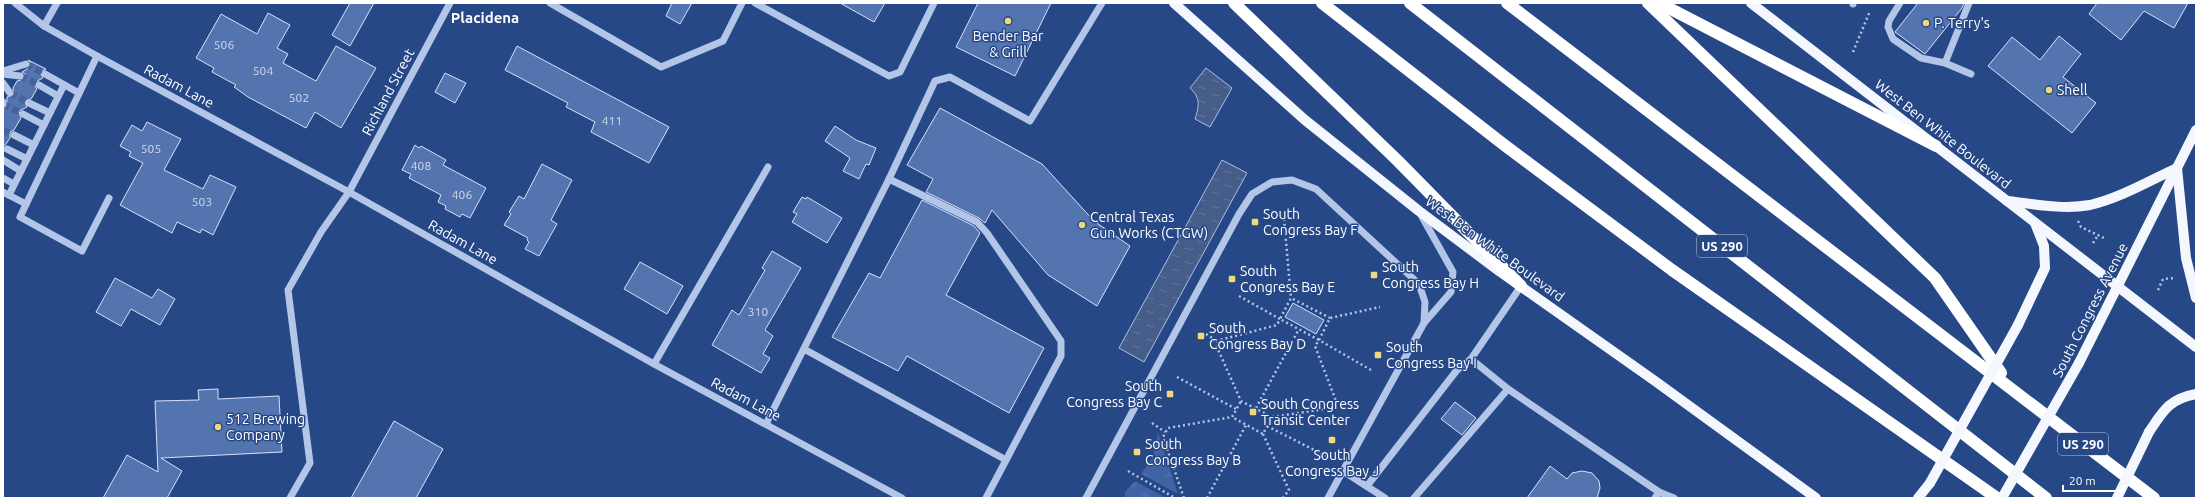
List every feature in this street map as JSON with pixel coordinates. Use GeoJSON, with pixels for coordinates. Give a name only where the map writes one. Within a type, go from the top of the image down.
{"type":"FeatureCollection","features":[{"type":"Feature","properties":{"kind":"highway"},"geometry":{"type":"LineString","coordinates":[[1234,3],[1398,161],[1521,286]]}},
{"type":"Feature","properties":{"kind":"highway"},"geometry":{"type":"LineString","coordinates":[[1322,3],[1503,144],[1666,266],[1997,498]]}},
{"type":"Feature","properties":{"kind":"highway","name":"US 290"},"geometry":{"type":"LineString","coordinates":[[1410,3],[2046,498]]}},
{"type":"Feature","properties":{"kind":"highway","name":"US 290"},"geometry":{"type":"LineString","coordinates":[[1507,3],[2154,498]]}},
{"type":"Feature","properties":{"kind":"highway"},"geometry":{"type":"LineString","coordinates":[[1648,3],[1935,278],[2012,389]]}},
{"type":"Feature","properties":{"kind":"highway"},"geometry":{"type":"LineString","coordinates":[[1659,3],[1936,146]]}},
{"type":"Feature","properties":{"kind":"main road","name":"West Ben White Boulevard"},"geometry":{"type":"LineString","coordinates":[[1174,3],[1305,120],[1419,211],[1816,498]]}},
{"type":"Feature","properties":{"kind":"main road","name":"West Ben White Boulevard"},"geometry":{"type":"LineString","coordinates":[[1751,3],[2196,347]]}},
{"type":"Feature","properties":{"kind":"main road","name":"South Congress Avenue"},"geometry":{"type":"LineString","coordinates":[[2002,498],[2079,363],[2196,130]]}},
{"type":"Feature","properties":{"kind":"main road"},"geometry":{"type":"LineString","coordinates":[[2006,201],[2066,207],[2089,205],[2111,199],[2177,168],[2186,258],[2196,298]]}},
{"type":"Feature","properties":{"kind":"main road"},"geometry":{"type":"LineString","coordinates":[[1918,498],[1930,483],[2018,325],[2045,268],[2044,246],[2035,222]]}},
{"type":"Feature","properties":{"kind":"main road"},"geometry":{"type":"LineString","coordinates":[[2117,498],[2149,432],[2164,410],[2176,400],[2196,394]]}},
{"type":"Feature","properties":{"kind":"street","name":"Radam Lane"},"geometry":{"type":"LineString","coordinates":[[15,3],[44,26],[97,56],[349,192],[654,364],[902,498]]}},
{"type":"Feature","properties":{"kind":"street"},"geometry":{"type":"LineString","coordinates":[[44,26],[56,3]]}},
{"type":"Feature","properties":{"kind":"street","name":"Richland Street"},"geometry":{"type":"LineString","coordinates":[[290,498],[310,463],[288,290],[321,232],[349,192],[450,3]]}},
{"type":"Feature","properties":{"kind":"street"},"geometry":{"type":"LineString","coordinates":[[550,3],[661,67],[723,41],[742,3]]}},
{"type":"Feature","properties":{"kind":"street"},"geometry":{"type":"LineString","coordinates":[[755,3],[889,76],[900,72],[934,3]]}},
{"type":"Feature","properties":{"kind":"street"},"geometry":{"type":"LineString","coordinates":[[766,424],[889,179],[935,81],[950,77],[1030,121],[1102,3]]}},
{"type":"Feature","properties":{"kind":"street"},"geometry":{"type":"LineString","coordinates":[[1900,3],[1892,15],[1888,27],[1893,39],[1921,58],[1945,63],[1971,74]]}},
{"type":"Feature","properties":{"kind":"street"},"geometry":{"type":"LineString","coordinates":[[1945,63],[1947,54],[1969,3]]}},
{"type":"Feature","properties":{"kind":"street"},"geometry":{"type":"LineString","coordinates":[[97,56],[20,217],[82,251],[109,198]]}},
{"type":"Feature","properties":{"kind":"street"},"geometry":{"type":"LineString","coordinates":[[3,72],[26,64]]}},
{"type":"Feature","properties":{"kind":"street"},"geometry":{"type":"LineString","coordinates":[[3,72],[20,76]]}},
{"type":"Feature","properties":{"kind":"street"},"geometry":{"type":"LineString","coordinates":[[45,74],[80,93]]}},
{"type":"Feature","properties":{"kind":"street"},"geometry":{"type":"LineString","coordinates":[[3,83],[10,93]]}},
{"type":"Feature","properties":{"kind":"street"},"geometry":{"type":"LineString","coordinates":[[39,85],[58,96]]}},
{"type":"Feature","properties":{"kind":"street"},"geometry":{"type":"LineString","coordinates":[[26,204],[6,194],[14,184],[21,171],[64,85]]}},
{"type":"Feature","properties":{"kind":"street"},"geometry":{"type":"LineString","coordinates":[[29,103],[50,113]]}},
{"type":"Feature","properties":{"kind":"street"},"geometry":{"type":"LineString","coordinates":[[23,114],[44,125]]}},
{"type":"Feature","properties":{"kind":"street"},"geometry":{"type":"LineString","coordinates":[[14,135],[34,145]]}},
{"type":"Feature","properties":{"kind":"street"},"geometry":{"type":"LineString","coordinates":[[7,149],[27,159]]}},
{"type":"Feature","properties":{"kind":"street"},"geometry":{"type":"LineString","coordinates":[[3,160],[21,171]]}},
{"type":"Feature","properties":{"kind":"street"},"geometry":{"type":"LineString","coordinates":[[654,364],[768,166]]}},
{"type":"Feature","properties":{"kind":"street"},"geometry":{"type":"LineString","coordinates":[[3,178],[14,184]]}},
{"type":"Feature","properties":{"kind":"street"},"geometry":{"type":"LineString","coordinates":[[889,179],[977,222],[988,232],[1061,341],[1061,356],[986,498]]}},
{"type":"Feature","properties":{"kind":"street"},"geometry":{"type":"LineString","coordinates":[[1086,498],[1239,214],[1252,194],[1272,182],[1292,180],[1316,189],[1419,284],[1425,302],[1424,323]]}},
{"type":"Feature","properties":{"kind":"street"},"geometry":{"type":"LineString","coordinates":[[1328,498],[1424,323],[1451,292],[1453,272],[1419,211]]}},
{"type":"Feature","properties":{"kind":"street"},"geometry":{"type":"LineString","coordinates":[[1368,486],[1457,370],[1471,359],[1521,286]]}},
{"type":"Feature","properties":{"kind":"street"},"geometry":{"type":"LineString","coordinates":[[804,349],[1006,460]]}},
{"type":"Feature","properties":{"kind":"street"},"geometry":{"type":"LineString","coordinates":[[1471,359],[1508,389],[1657,495],[1674,498]]}},
{"type":"Feature","properties":{"kind":"street"},"geometry":{"type":"LineString","coordinates":[[1414,498],[1508,389]]}},
{"type":"Feature","properties":{"kind":"street"},"geometry":{"type":"LineString","coordinates":[[1343,470],[1385,498]]}},
{"type":"Feature","properties":{"kind":"path"},"geometry":{"type":"LineString","coordinates":[[1853,52],[1870,11]]}},
{"type":"Feature","properties":{"kind":"path"},"geometry":{"type":"LineString","coordinates":[[2076,218],[2081,228],[2104,238]]}},
{"type":"Feature","properties":{"kind":"path"},"geometry":{"type":"LineString","coordinates":[[1284,219],[1291,298],[1277,325],[1220,340],[1216,345],[1241,400],[1272,417],[1332,408],[1336,401],[1316,346],[1330,318]]}},
{"type":"Feature","properties":{"kind":"path"},"geometry":{"type":"LineString","coordinates":[[2093,243],[2098,235]]}},
{"type":"Feature","properties":{"kind":"path"},"geometry":{"type":"LineString","coordinates":[[2158,290],[2163,279],[2175,278]]}},
{"type":"Feature","properties":{"kind":"path"},"geometry":{"type":"LineString","coordinates":[[1239,296],[1371,370]]}},
{"type":"Feature","properties":{"kind":"path"},"geometry":{"type":"LineString","coordinates":[[1291,298],[1330,318],[1380,307]]}},
{"type":"Feature","properties":{"kind":"path"},"geometry":{"type":"LineString","coordinates":[[1256,408],[1299,329]]}},
{"type":"Feature","properties":{"kind":"path"},"geometry":{"type":"LineString","coordinates":[[1206,334],[1218,342]]}},
{"type":"Feature","properties":{"kind":"path"},"geometry":{"type":"LineString","coordinates":[[1178,377],[1236,409]]}},
{"type":"Feature","properties":{"kind":"path"},"geometry":{"type":"LineString","coordinates":[[1232,417],[1241,400]]}},
{"type":"Feature","properties":{"kind":"path"},"geometry":{"type":"LineString","coordinates":[[1334,405],[1338,407]]}},
{"type":"Feature","properties":{"kind":"path"},"geometry":{"type":"LineString","coordinates":[[1184,498],[1163,436],[1168,428],[1232,417],[1263,434],[1289,490],[1285,497]]}},
{"type":"Feature","properties":{"kind":"path"},"geometry":{"type":"LineString","coordinates":[[1263,434],[1272,417]]}},
{"type":"Feature","properties":{"kind":"path"},"geometry":{"type":"LineString","coordinates":[[1152,423],[1166,432]]}},
{"type":"Feature","properties":{"kind":"path"},"geometry":{"type":"LineString","coordinates":[[1206,498],[1246,425]]}},
{"type":"Feature","properties":{"kind":"path"},"geometry":{"type":"LineString","coordinates":[[1267,426],[1326,456]]}},
{"type":"Feature","properties":{"kind":"path"},"geometry":{"type":"LineString","coordinates":[[1128,470],[1175,498]]}},
{"type":"Feature","properties":{"kind":"green space"},"geometry":{"type":"Polygon","coordinates":[[[1158,433],[1178,494],[1141,474],[1153,457],[1158,433]]]}},
{"type":"Feature","properties":{"kind":"green space"},"geometry":{"type":"Polygon","coordinates":[[[1135,481],[1166,498],[1125,498],[1125,492],[1135,481]]]}},
{"type":"Feature","properties":{"kind":"water"},"geometry":{"type":"Polygon","coordinates":[[[1206,68],[1232,88],[1210,127],[1195,119],[1198,102],[1196,95],[1190,88],[1206,68]]]}},
{"type":"Feature","properties":{"kind":"water"},"geometry":{"type":"Polygon","coordinates":[[[1222,160],[1247,173],[1144,362],[1119,348],[1222,160]]]}},
{"type":"Feature","properties":{"kind":"building"},"geometry":{"type":"Polygon","coordinates":[[[350,3],[374,3],[350,46],[332,35],[350,3]]]}},
{"type":"Feature","properties":{"kind":"building"},"geometry":{"type":"Polygon","coordinates":[[[672,3],[692,3],[680,24],[666,16],[672,3]]]}},
{"type":"Feature","properties":{"kind":"building"},"geometry":{"type":"Polygon","coordinates":[[[840,3],[885,3],[874,22],[840,3]]]}},
{"type":"Feature","properties":{"kind":"building"},"geometry":{"type":"Polygon","coordinates":[[[978,3],[1051,3],[1015,76],[956,47],[978,3]]]}},
{"type":"Feature","properties":{"kind":"building","name":"P. Terry's"},"geometry":{"type":"Polygon","coordinates":[[[1918,3],[1964,3],[1962,8],[1925,54],[1895,32],[1918,3]]]}},
{"type":"Feature","properties":{"kind":"building"},"geometry":{"type":"Polygon","coordinates":[[[2097,3],[2188,3],[2174,28],[2144,11],[2121,40],[2089,14],[2097,3]]]}},
{"type":"Feature","properties":{"kind":"building"},"geometry":{"type":"Polygon","coordinates":[[[268,13],[290,25],[277,48],[288,54],[283,63],[316,81],[336,46],[376,68],[341,128],[315,112],[306,128],[248,97],[234,87],[236,85],[212,72],[214,68],[196,58],[221,14],[257,34],[268,13]]]}},
{"type":"Feature","properties":{"kind":"building","name":"Shell"},"geometry":{"type":"Polygon","coordinates":[[[2059,36],[2081,54],[2063,77],[2096,103],[2072,133],[1988,66],[2012,37],[2040,60],[2059,36]]]}},
{"type":"Feature","properties":{"kind":"building"},"geometry":{"type":"Polygon","coordinates":[[[517,46],[669,127],[649,163],[591,132],[595,122],[566,107],[568,103],[505,70],[517,46]]]}},
{"type":"Feature","properties":{"kind":"building"},"geometry":{"type":"Polygon","coordinates":[[[28,60],[46,69],[40,72],[43,78],[35,82],[34,85],[37,89],[31,99],[25,101],[27,107],[19,111],[21,118],[14,130],[10,132],[10,138],[3,146],[3,109],[7,106],[7,97],[14,95],[13,88],[17,81],[24,79],[25,74],[22,72],[30,67],[31,63],[28,60]]]}},
{"type":"Feature","properties":{"kind":"building"},"geometry":{"type":"Polygon","coordinates":[[[445,73],[466,83],[455,103],[435,92],[445,73]]]}},
{"type":"Feature","properties":{"kind":"building"},"geometry":{"type":"Polygon","coordinates":[[[940,108],[1042,164],[1094,221],[1130,246],[1097,306],[1048,275],[992,210],[985,223],[979,218],[926,192],[933,179],[907,165],[940,108]]]}},
{"type":"Feature","properties":{"kind":"building"},"geometry":{"type":"Polygon","coordinates":[[[147,122],[181,139],[164,170],[203,189],[210,175],[236,187],[213,235],[202,229],[200,233],[177,222],[172,233],[120,205],[143,163],[129,156],[131,152],[120,146],[132,125],[142,131],[147,122]]]}},
{"type":"Feature","properties":{"kind":"building"},"geometry":{"type":"Polygon","coordinates":[[[835,126],[856,140],[876,148],[869,165],[866,164],[859,179],[843,171],[850,158],[825,141],[835,126]]]}},
{"type":"Feature","properties":{"kind":"building"},"geometry":{"type":"Polygon","coordinates":[[[415,145],[419,148],[421,146],[446,160],[443,165],[486,188],[470,218],[462,214],[460,217],[445,209],[446,206],[438,202],[441,195],[409,178],[411,174],[402,170],[415,145]]]}},
{"type":"Feature","properties":{"kind":"building"},"geometry":{"type":"Polygon","coordinates":[[[542,164],[572,180],[551,220],[557,224],[539,256],[525,249],[529,242],[527,240],[528,238],[504,225],[511,214],[509,212],[519,196],[524,199],[542,164]]]}},
{"type":"Feature","properties":{"kind":"building"},"geometry":{"type":"Polygon","coordinates":[[[802,197],[806,199],[807,197],[842,218],[827,243],[792,222],[797,214],[793,212],[802,197]]]}},
{"type":"Feature","properties":{"kind":"building"},"geometry":{"type":"Polygon","coordinates":[[[922,200],[974,226],[980,233],[946,295],[1044,348],[1009,413],[907,356],[898,371],[832,337],[869,273],[880,278],[922,200]]]}},
{"type":"Feature","properties":{"kind":"building"},"geometry":{"type":"Polygon","coordinates":[[[772,251],[801,268],[765,330],[773,336],[763,354],[770,358],[761,373],[712,345],[732,310],[739,315],[765,270],[762,268],[772,251]]]}},
{"type":"Feature","properties":{"kind":"building"},"geometry":{"type":"Polygon","coordinates":[[[640,262],[683,286],[667,314],[624,289],[640,262]]]}},
{"type":"Feature","properties":{"kind":"building"},"geometry":{"type":"Polygon","coordinates":[[[115,278],[152,298],[158,289],[175,299],[160,325],[131,309],[121,326],[96,312],[115,278]]]}},
{"type":"Feature","properties":{"kind":"building"},"geometry":{"type":"Polygon","coordinates":[[[1293,303],[1324,320],[1316,334],[1285,317],[1293,303]]]}},
{"type":"Feature","properties":{"kind":"building","name":"512 Brewing Company"},"geometry":{"type":"Polygon","coordinates":[[[218,389],[218,399],[279,396],[282,452],[161,458],[182,471],[167,498],[103,498],[127,455],[158,472],[155,401],[199,400],[198,390],[218,389]]]}},
{"type":"Feature","properties":{"kind":"building"},"geometry":{"type":"Polygon","coordinates":[[[1455,402],[1476,418],[1462,435],[1441,419],[1455,402]]]}},
{"type":"Feature","properties":{"kind":"building"},"geometry":{"type":"Polygon","coordinates":[[[394,421],[443,449],[416,498],[351,498],[394,421]]]}},
{"type":"Feature","properties":{"kind":"building"},"geometry":{"type":"Polygon","coordinates":[[[1550,466],[1567,479],[1572,473],[1582,471],[1592,473],[1599,481],[1600,488],[1597,498],[1527,498],[1550,466]]]}},
{"type":"Feature","properties":{"kind":"tunnel"},"geometry":{"type":"LineString","coordinates":[[26,64],[45,74]]}},
{"type":"Feature","properties":{"kind":"tunnel"},"geometry":{"type":"LineString","coordinates":[[20,76],[39,85]]}},
{"type":"Feature","properties":{"kind":"tunnel"},"geometry":{"type":"LineString","coordinates":[[10,93],[29,103]]}},
{"type":"Feature","properties":{"kind":"tunnel"},"geometry":{"type":"LineString","coordinates":[[3,104],[23,114]]}},
{"type":"Feature","properties":{"kind":"tunnel"},"geometry":{"type":"LineString","coordinates":[[3,130],[14,135]]}},
{"type":"Feature","properties":{"kind":"place","name":"Bender Bar & Grill"},"geometry":{"type":"Point","coordinates":[1008,21]}},
{"type":"Feature","properties":{"kind":"place","name":"P. Terry's"},"geometry":{"type":"Point","coordinates":[1926,23]}},
{"type":"Feature","properties":{"kind":"place","name":"Shell"},"geometry":{"type":"Point","coordinates":[2049,90]}},
{"type":"Feature","properties":{"kind":"place","name":"South Congress Bay F"},"geometry":{"type":"Point","coordinates":[1255,222]}},
{"type":"Feature","properties":{"kind":"place","name":"Central Texas Gun Works (CTGW)"},"geometry":{"type":"Point","coordinates":[1082,225]}},
{"type":"Feature","properties":{"kind":"place","name":"South Congress Bay H"},"geometry":{"type":"Point","coordinates":[1374,275]}},
{"type":"Feature","properties":{"kind":"place","name":"South Congress Bay E"},"geometry":{"type":"Point","coordinates":[1232,279]}},
{"type":"Feature","properties":{"kind":"place","name":"South Congress Bay D"},"geometry":{"type":"Point","coordinates":[1201,336]}},
{"type":"Feature","properties":{"kind":"place","name":"South Congress Bay I"},"geometry":{"type":"Point","coordinates":[1378,355]}},
{"type":"Feature","properties":{"kind":"place","name":"South Congress Bay C"},"geometry":{"type":"Point","coordinates":[1170,394]}},
{"type":"Feature","properties":{"kind":"place","name":"South Congress Transit Center"},"geometry":{"type":"Point","coordinates":[1253,412]}},
{"type":"Feature","properties":{"kind":"place","name":"512 Brewing Company"},"geometry":{"type":"Point","coordinates":[218,427]}},
{"type":"Feature","properties":{"kind":"place","name":"South Congress Bay J"},"geometry":{"type":"Point","coordinates":[1332,440]}},
{"type":"Feature","properties":{"kind":"place","name":"South Congress Bay B"},"geometry":{"type":"Point","coordinates":[1137,452]}},
{"type":"Feature","properties":{"kind":"district","name":"Placidena"},"geometry":{"type":"Point","coordinates":[485,18]}}]}
